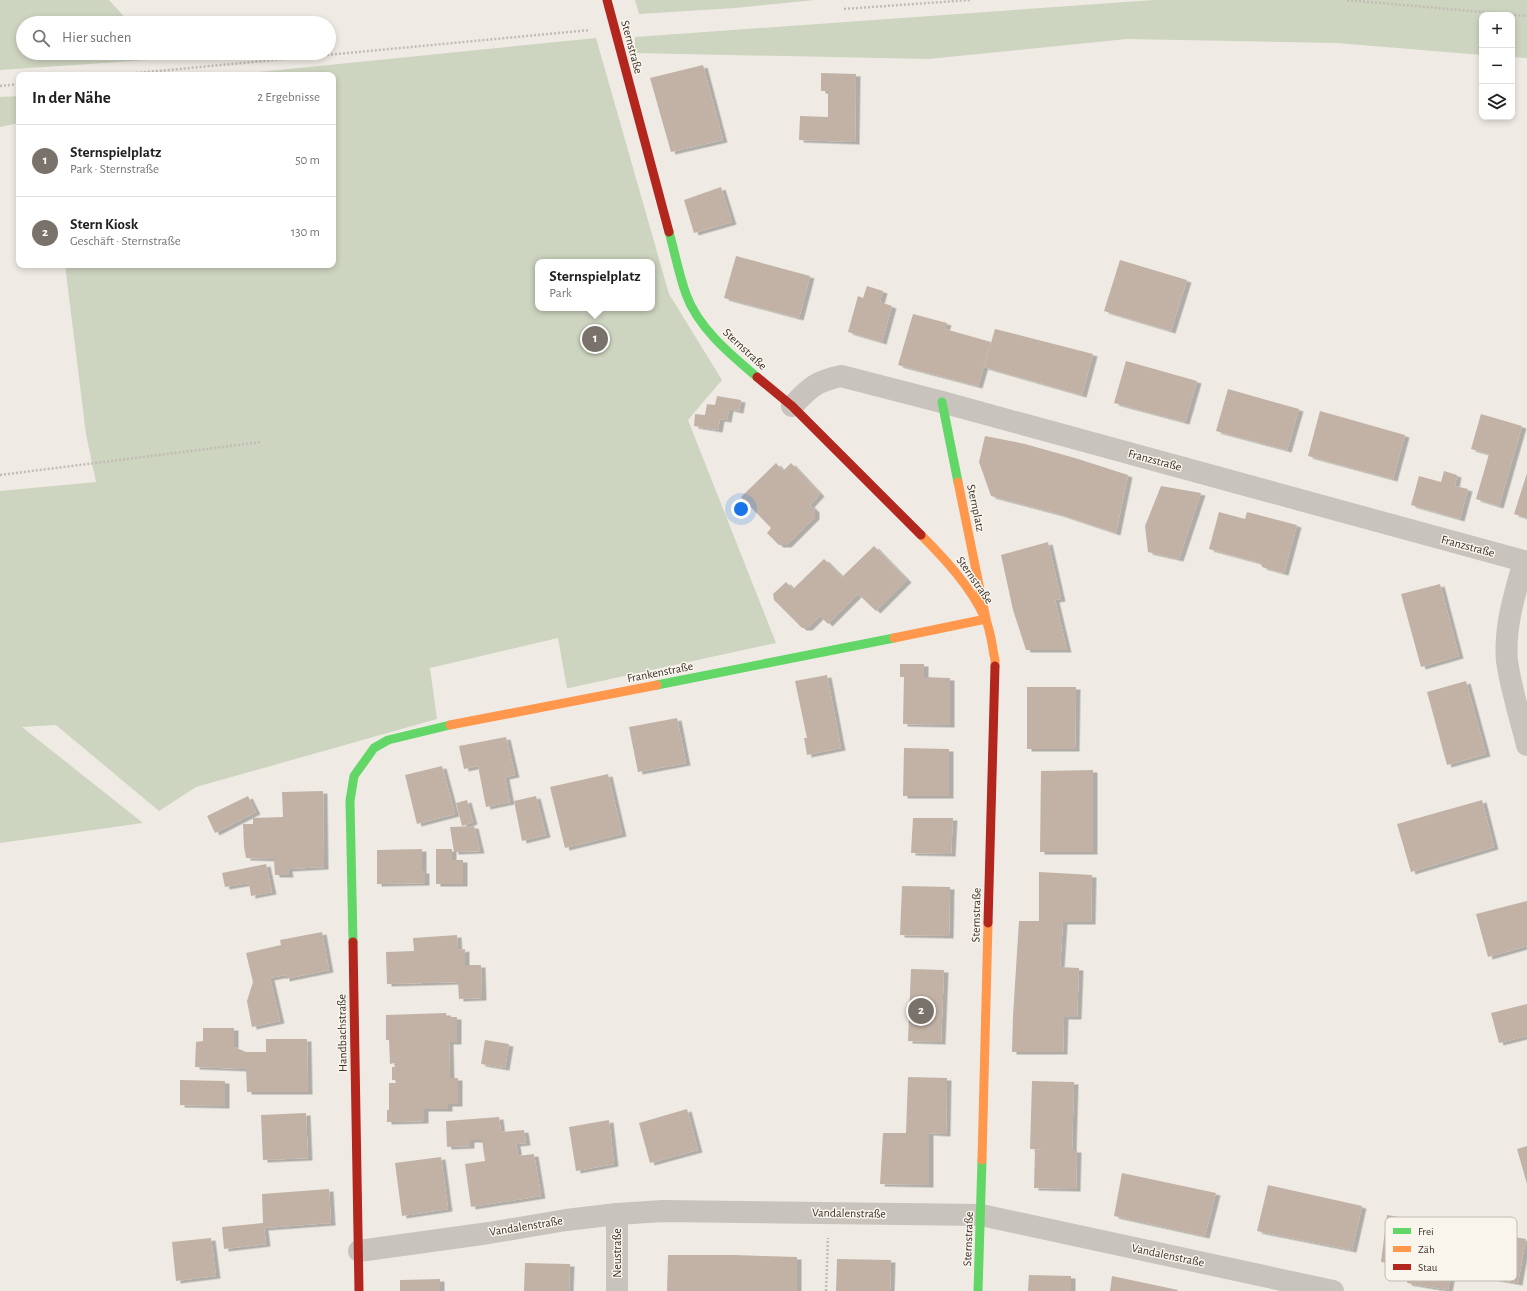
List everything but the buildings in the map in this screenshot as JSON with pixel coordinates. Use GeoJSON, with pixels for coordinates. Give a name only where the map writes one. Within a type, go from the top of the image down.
{"type":"FeatureCollection","features":[{"type":"Feature","properties":{"kind":"street","name":"Sternstraße"},"geometry":{"type":"LineString","coordinates":[[607,0],[686,295],[696,316],[724,348],[792,406],[947,561],[968,588],[986,619],[995,660],[978,1291]]}},
{"type":"Feature","properties":{"kind":"street","name":"Franzstraße"},"geometry":{"type":"LineString","coordinates":[[792,406],[810,387],[825,379],[841,376],[942,402],[1525,562]]}},
{"type":"Feature","properties":{"kind":"street","name":"Sternplatz"},"geometry":{"type":"LineString","coordinates":[[942,402],[986,619]]}},
{"type":"Feature","properties":{"kind":"street"},"geometry":{"type":"LineString","coordinates":[[1525,562],[1513,600],[1508,629],[1507,660],[1515,700],[1527,745]]}},
{"type":"Feature","properties":{"kind":"street","name":"Frankenstraße"},"geometry":{"type":"LineString","coordinates":[[354,776],[362,762],[374,748],[388,740],[404,735],[443,726],[679,681],[986,619]]}},
{"type":"Feature","properties":{"kind":"street","name":"Handbachstraße"},"geometry":{"type":"LineString","coordinates":[[354,776],[350,801],[350,828],[360,1291]]}},
{"type":"Feature","properties":{"kind":"street","name":"Vandalenstraße"},"geometry":{"type":"LineString","coordinates":[[359,1251],[489,1233],[566,1220],[617,1214],[663,1211],[981,1215],[1333,1291]]}},
{"type":"Feature","properties":{"kind":"street","name":"Neustraße"},"geometry":{"type":"LineString","coordinates":[[617,1214],[617,1291]]}},
{"type":"Feature","properties":{"kind":"path"},"geometry":{"type":"LineString","coordinates":[[844,10],[970,0]]}},
{"type":"Feature","properties":{"kind":"path"},"geometry":{"type":"LineString","coordinates":[[1347,0],[1527,16]]}},
{"type":"Feature","properties":{"kind":"path"},"geometry":{"type":"LineString","coordinates":[[336,54],[614,27]]}},
{"type":"Feature","properties":{"kind":"path"},"geometry":{"type":"LineString","coordinates":[[147,72],[272,60]]}},
{"type":"Feature","properties":{"kind":"path"},"geometry":{"type":"LineString","coordinates":[[0,86],[16,84]]}},
{"type":"Feature","properties":{"kind":"path"},"geometry":{"type":"LineString","coordinates":[[0,475],[261,442]]}},
{"type":"Feature","properties":{"kind":"path"},"geometry":{"type":"LineString","coordinates":[[826,1291],[828,1213]]}},
{"type":"Feature","properties":{"kind":"green space"},"geometry":{"type":"Polygon","coordinates":[[[0,0],[109,0],[124,16],[16,16],[16,60],[149,60],[0,70],[0,0]]]}},
{"type":"Feature","properties":{"kind":"green space"},"geometry":{"type":"Polygon","coordinates":[[[635,0],[815,0],[735,8],[639,14],[635,0]]]}},
{"type":"Feature","properties":{"kind":"green space"},"geometry":{"type":"Polygon","coordinates":[[[1154,0],[1527,0],[1527,58],[1515,57],[1515,12],[1479,12],[1479,55],[1337,43],[1127,39],[928,59],[635,53],[635,37],[1154,0]]]}},
{"type":"Feature","properties":{"kind":"green space"},"geometry":{"type":"Polygon","coordinates":[[[596,38],[669,294],[722,380],[688,420],[776,643],[569,688],[567,688],[558,638],[430,668],[437,719],[196,787],[159,811],[56,725],[22,727],[143,823],[0,843],[0,491],[96,482],[86,434],[65,268],[336,268],[336,72],[258,72],[596,38]]]}},
{"type":"Feature","properties":{"kind":"green space"},"geometry":{"type":"Polygon","coordinates":[[[16,96],[16,124],[0,127],[0,97],[16,96]]]}},
{"type":"Feature","properties":{"kind":"traffic: fast"},"geometry":{"type":"LineString","coordinates":[[669,232],[686,294],[698,318],[716,340],[757,377]]}},
{"type":"Feature","properties":{"kind":"traffic: fast"},"geometry":{"type":"LineString","coordinates":[[942,402],[958,482]]}},
{"type":"Feature","properties":{"kind":"traffic: fast"},"geometry":{"type":"LineString","coordinates":[[657,685],[894,638]]}},
{"type":"Feature","properties":{"kind":"traffic: fast"},"geometry":{"type":"LineString","coordinates":[[353,942],[350,801],[354,776],[374,748],[388,740],[450,725]]}},
{"type":"Feature","properties":{"kind":"traffic: fast"},"geometry":{"type":"LineString","coordinates":[[978,1291],[982,1160]]}},
{"type":"Feature","properties":{"kind":"traffic: slow"},"geometry":{"type":"LineString","coordinates":[[894,638],[986,619],[958,482]]}},
{"type":"Feature","properties":{"kind":"traffic: slow"},"geometry":{"type":"LineString","coordinates":[[921,535],[957,574],[979,606],[989,628],[995,666]]}},
{"type":"Feature","properties":{"kind":"traffic: slow"},"geometry":{"type":"LineString","coordinates":[[450,725],[657,685]]}},
{"type":"Feature","properties":{"kind":"traffic: slow"},"geometry":{"type":"LineString","coordinates":[[982,1160],[988,923]]}},
{"type":"Feature","properties":{"kind":"traffic: jam"},"geometry":{"type":"LineString","coordinates":[[607,0],[669,232]]}},
{"type":"Feature","properties":{"kind":"traffic: jam"},"geometry":{"type":"LineString","coordinates":[[757,377],[792,406],[921,535]]}},
{"type":"Feature","properties":{"kind":"traffic: jam"},"geometry":{"type":"LineString","coordinates":[[988,923],[995,666]]}},
{"type":"Feature","properties":{"kind":"traffic: jam"},"geometry":{"type":"LineString","coordinates":[[353,942],[359,1291]]}},
{"type":"Feature","properties":{"kind":"place","name":"Sternspielplatz"},"geometry":{"type":"Point","coordinates":[595,339]}},
{"type":"Feature","properties":{"kind":"place","name":"Stern Kiosk"},"geometry":{"type":"Point","coordinates":[921,1011]}}]}
